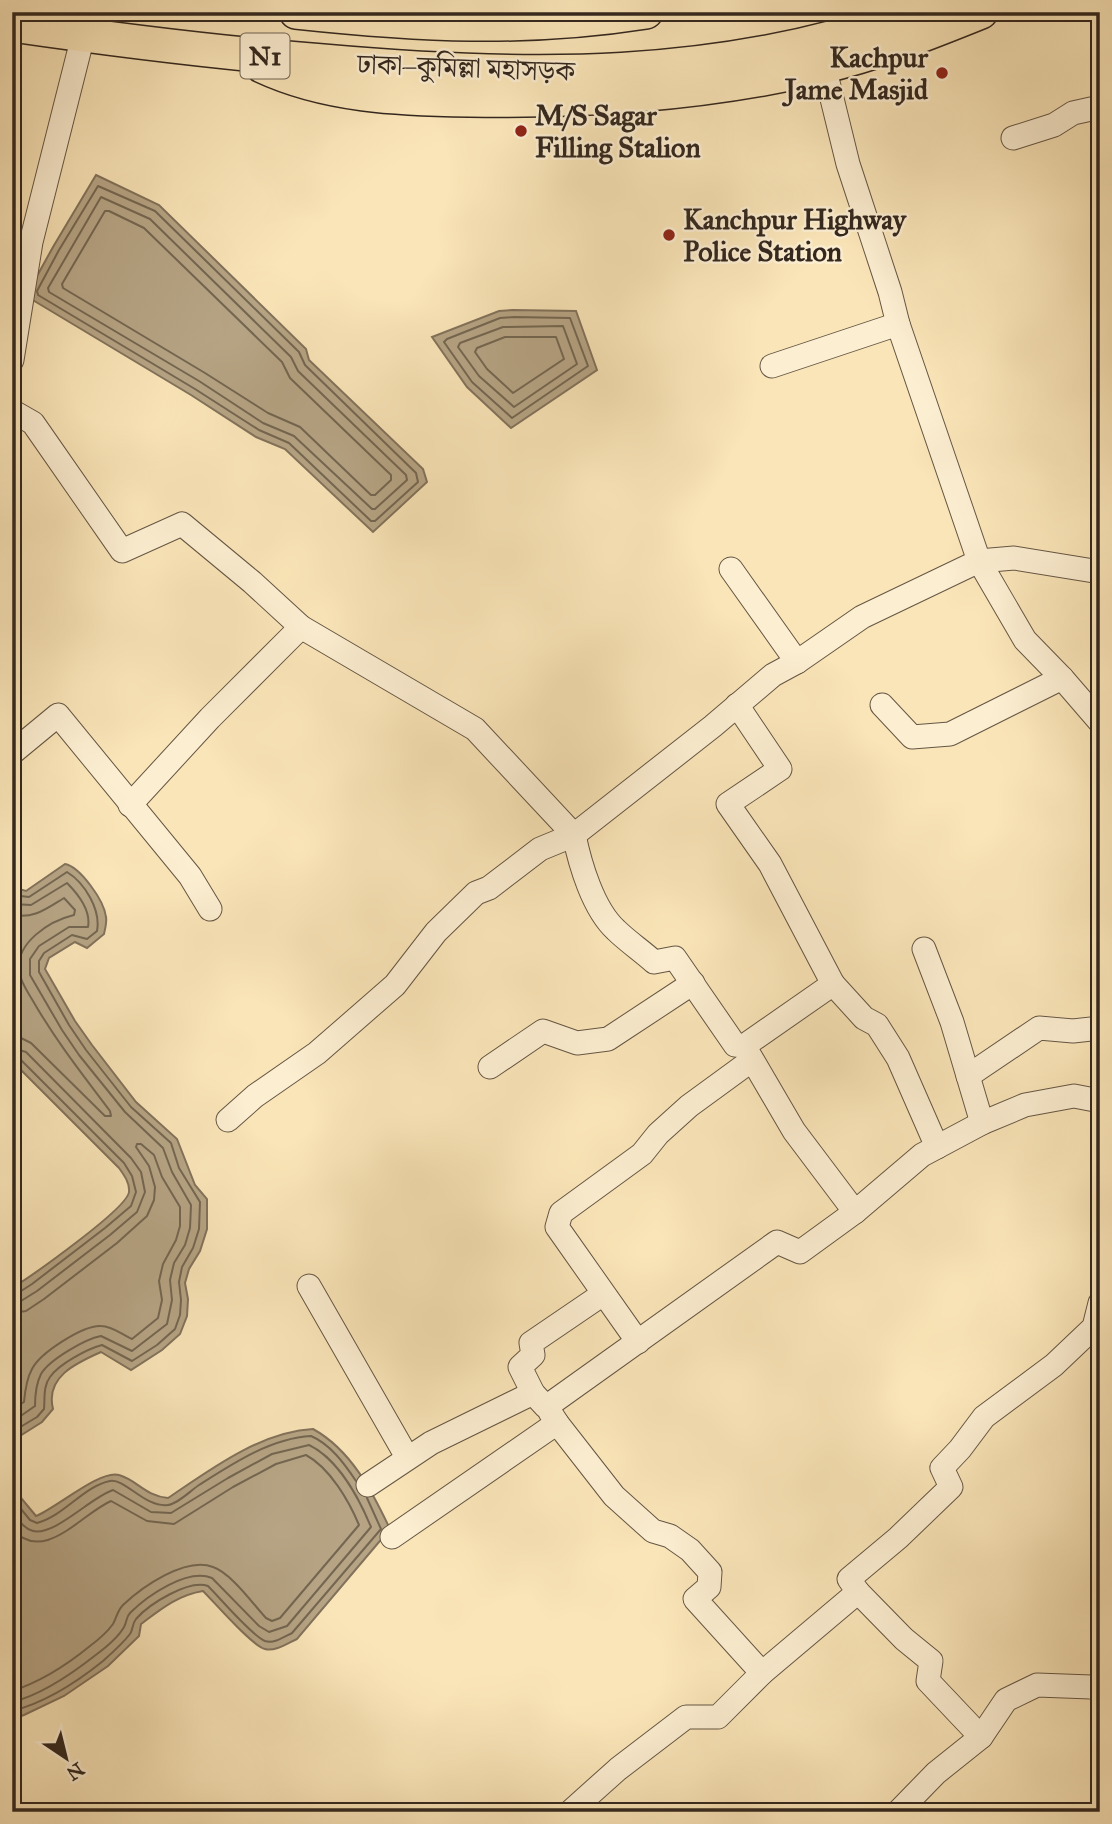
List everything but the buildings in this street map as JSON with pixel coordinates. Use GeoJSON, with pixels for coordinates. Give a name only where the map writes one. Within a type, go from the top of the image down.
{"type":"FeatureCollection","features":[{"type":"Feature","properties":{"kind":"highway","name":"ঢাকা–কুমিল্লা মহাসড়ক"},"geometry":{"type":"LineString","coordinates":[[296,12],[449,25],[523,25],[606,19],[646,12]]}},
{"type":"Feature","properties":{"kind":"highway","name":"ঢাকা–কুমিল্লা মহাসড়ক"},"geometry":{"type":"LineString","coordinates":[[12,25],[237,54],[432,71],[520,73],[656,69],[719,60],[850,33],[915,12]]}},
{"type":"Feature","properties":{"kind":"highway","name":"N1"},"geometry":{"type":"LineString","coordinates":[[237,54],[308,85],[356,93],[528,101],[685,91],[761,80],[824,66],[918,37],[982,12]]}},
{"type":"Feature","properties":{"kind":"street"},"geometry":{"type":"LineString","coordinates":[[12,360],[31,242],[83,36]]}},
{"type":"Feature","properties":{"kind":"street"},"geometry":{"type":"LineString","coordinates":[[824,66],[848,164],[898,324],[979,561],[1025,640],[1100,722]]}},
{"type":"Feature","properties":{"kind":"street"},"geometry":{"type":"LineString","coordinates":[[1013,138],[1054,125],[1073,113],[1100,107]]}},
{"type":"Feature","properties":{"kind":"street"},"geometry":{"type":"LineString","coordinates":[[772,366],[898,324]]}},
{"type":"Feature","properties":{"kind":"street"},"geometry":{"type":"LineString","coordinates":[[12,411],[33,424],[122,551],[182,524],[301,626],[475,729],[574,835],[579,858],[601,913],[615,930],[654,962],[675,958],[735,1045],[748,1053],[794,1131],[855,1212]]}},
{"type":"Feature","properties":{"kind":"street"},"geometry":{"type":"LineString","coordinates":[[228,1120],[255,1096],[317,1053],[395,985],[436,932],[476,893],[489,888],[540,849],[574,835],[773,675],[797,662],[862,617],[979,561],[1014,558],[1100,572]]}},
{"type":"Feature","properties":{"kind":"street"},"geometry":{"type":"LineString","coordinates":[[731,569],[797,662]]}},
{"type":"Feature","properties":{"kind":"street"},"geometry":{"type":"LineString","coordinates":[[130,805],[210,718],[301,626]]}},
{"type":"Feature","properties":{"kind":"street"},"geometry":{"type":"LineString","coordinates":[[882,705],[912,737],[950,734],[1062,678]]}},
{"type":"Feature","properties":{"kind":"street"},"geometry":{"type":"LineString","coordinates":[[737,705],[780,769],[728,804],[771,864],[833,984],[864,1018],[877,1025],[898,1058],[937,1147]]}},
{"type":"Feature","properties":{"kind":"street"},"geometry":{"type":"LineString","coordinates":[[12,754],[58,715],[190,876],[210,909]]}},
{"type":"Feature","properties":{"kind":"street"},"geometry":{"type":"LineString","coordinates":[[924,948],[952,1022],[982,1123]]}},
{"type":"Feature","properties":{"kind":"street"},"geometry":{"type":"LineString","coordinates":[[490,1067],[542,1031],[577,1044],[608,1039],[693,983]]}},
{"type":"Feature","properties":{"kind":"street"},"geometry":{"type":"LineString","coordinates":[[638,1342],[557,1227],[561,1213],[642,1154],[658,1134],[748,1053],[833,984]]}},
{"type":"Feature","properties":{"kind":"street"},"geometry":{"type":"LineString","coordinates":[[968,1076],[1039,1028],[1073,1031],[1100,1028]]}},
{"type":"Feature","properties":{"kind":"street"},"geometry":{"type":"LineString","coordinates":[[392,1537],[545,1408],[777,1242],[800,1252],[855,1212],[922,1155],[982,1123],[1025,1105],[1074,1096],[1100,1101]]}},
{"type":"Feature","properties":{"kind":"street"},"geometry":{"type":"LineString","coordinates":[[309,1286],[407,1457]]}},
{"type":"Feature","properties":{"kind":"street"},"geometry":{"type":"LineString","coordinates":[[603,1294],[531,1343],[533,1355],[520,1367],[545,1408],[614,1496],[653,1531],[670,1536],[690,1550],[710,1572],[709,1587],[695,1600],[762,1674]]}},
{"type":"Feature","properties":{"kind":"street"},"geometry":{"type":"LineString","coordinates":[[981,1737],[928,1681],[931,1661],[904,1639],[858,1592],[849,1579],[951,1488],[942,1468],[984,1418],[1054,1365],[1094,1327],[1100,1303]]}},
{"type":"Feature","properties":{"kind":"street"},"geometry":{"type":"LineString","coordinates":[[368,1485],[407,1457],[545,1408]]}},
{"type":"Feature","properties":{"kind":"street"},"geometry":{"type":"LineString","coordinates":[[570,1812],[618,1769],[686,1717],[718,1717],[762,1674],[858,1592]]}},
{"type":"Feature","properties":{"kind":"street"},"geometry":{"type":"LineString","coordinates":[[898,1812],[936,1773],[981,1737],[1006,1700],[1037,1685],[1091,1687],[1100,1690]]}},
{"type":"Feature","properties":{"kind":"water"},"geometry":{"type":"Polygon","coordinates":[[[96,175],[159,205],[306,349],[309,360],[423,469],[427,482],[373,532],[285,449],[256,437],[26,296],[96,175]]]}},
{"type":"Feature","properties":{"kind":"water"},"geometry":{"type":"Polygon","coordinates":[[[499,311],[576,311],[597,370],[511,428],[467,387],[432,337],[499,311]]]}},
{"type":"Feature","properties":{"kind":"water"},"geometry":{"type":"Polygon","coordinates":[[[65,864],[77,871],[96,894],[106,919],[104,934],[87,948],[75,942],[49,958],[45,969],[75,1021],[136,1102],[177,1139],[195,1185],[207,1199],[207,1229],[185,1283],[187,1316],[180,1334],[162,1350],[131,1370],[101,1352],[73,1366],[58,1380],[54,1388],[53,1409],[42,1422],[12,1441],[12,1288],[96,1227],[124,1201],[129,1192],[128,1182],[119,1168],[12,1061],[12,887],[26,891],[65,864]]]}},
{"type":"Feature","properties":{"kind":"water"},"geometry":{"type":"Polygon","coordinates":[[[313,1429],[339,1448],[349,1460],[368,1486],[390,1529],[297,1639],[277,1648],[265,1649],[243,1632],[203,1591],[194,1593],[170,1603],[141,1624],[139,1636],[108,1666],[64,1696],[12,1719],[12,1487],[36,1516],[90,1483],[111,1475],[125,1477],[153,1494],[168,1498],[219,1464],[255,1445],[274,1437],[313,1429]]]}},
{"type":"Feature","properties":{"kind":"place","name":"Kachpur Jame Masjid"},"geometry":{"type":"Point","coordinates":[942,73]}},
{"type":"Feature","properties":{"kind":"place","name":"M/S Sagar Filling Stalion"},"geometry":{"type":"Point","coordinates":[521,131]}},
{"type":"Feature","properties":{"kind":"place","name":"Kanchpur Highway Police Station"},"geometry":{"type":"Point","coordinates":[669,235]}}]}
